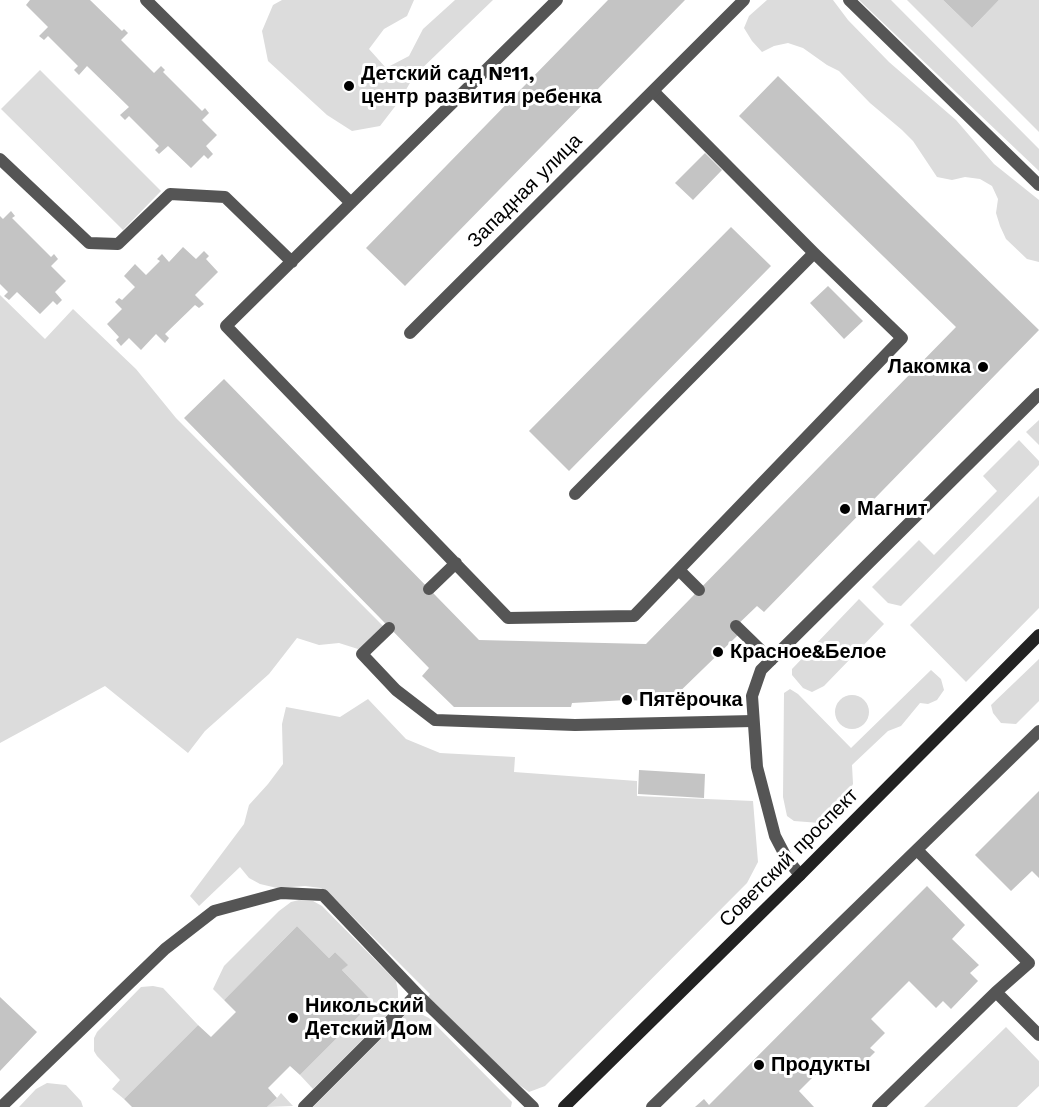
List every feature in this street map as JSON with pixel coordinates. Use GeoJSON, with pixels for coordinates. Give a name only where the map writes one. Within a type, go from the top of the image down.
{"type":"FeatureCollection","features":[{"type":"Feature","properties":{"kind":"main road","name":"Советский проспект"},"geometry":{"type":"LineString","coordinates":[[564,1107],[1039,635]]}},
{"type":"Feature","properties":{"kind":"street"},"geometry":{"type":"LineString","coordinates":[[146,0],[351,203]]}},
{"type":"Feature","properties":{"kind":"street"},"geometry":{"type":"LineString","coordinates":[[557,0],[226,326],[508,618],[634,616],[902,338],[654,92]]}},
{"type":"Feature","properties":{"kind":"street","name":"Западная улица"},"geometry":{"type":"LineString","coordinates":[[410,333],[744,0]]}},
{"type":"Feature","properties":{"kind":"street"},"geometry":{"type":"LineString","coordinates":[[849,0],[1039,185]]}},
{"type":"Feature","properties":{"kind":"street"},"geometry":{"type":"LineString","coordinates":[[0,159],[89,243],[118,244],[170,194],[225,197],[291,262]]}},
{"type":"Feature","properties":{"kind":"street"},"geometry":{"type":"LineString","coordinates":[[575,494],[814,253]]}},
{"type":"Feature","properties":{"kind":"street"},"geometry":{"type":"LineString","coordinates":[[800,875],[787,859],[775,836],[757,767],[752,696],[761,670],[1039,394]]}},
{"type":"Feature","properties":{"kind":"street"},"geometry":{"type":"LineString","coordinates":[[429,589],[456,563]]}},
{"type":"Feature","properties":{"kind":"street"},"geometry":{"type":"LineString","coordinates":[[679,570],[699,590]]}},
{"type":"Feature","properties":{"kind":"street"},"geometry":{"type":"LineString","coordinates":[[736,626],[771,660]]}},
{"type":"Feature","properties":{"kind":"street"},"geometry":{"type":"LineString","coordinates":[[389,628],[362,654],[396,690],[435,720],[576,725],[753,721]]}},
{"type":"Feature","properties":{"kind":"street"},"geometry":{"type":"LineString","coordinates":[[652,1107],[1039,731]]}},
{"type":"Feature","properties":{"kind":"street"},"geometry":{"type":"LineString","coordinates":[[878,1107],[996,992],[1034,960],[917,849]]}},
{"type":"Feature","properties":{"kind":"street"},"geometry":{"type":"LineString","coordinates":[[1,1107],[165,949],[214,911],[281,893],[323,895],[417,994],[533,1107]]}},
{"type":"Feature","properties":{"kind":"street"},"geometry":{"type":"LineString","coordinates":[[996,992],[1039,1035]]}},
{"type":"Feature","properties":{"kind":"street"},"geometry":{"type":"LineString","coordinates":[[304,1107],[417,994]]}},
{"type":"Feature","properties":{"kind":"shaded area","name":"Детский сад №11, центр развития ребенка"},"geometry":{"type":"Polygon","coordinates":[[[282,0],[414,0],[407,16],[384,29],[369,49],[386,68],[409,56],[423,29],[455,0],[493,0],[414,76],[400,100],[380,126],[352,131],[327,115],[268,61],[262,31],[273,5],[282,0]]]}},
{"type":"Feature","properties":{"kind":"shaded area"},"geometry":{"type":"Polygon","coordinates":[[[767,0],[833,0],[848,20],[889,62],[956,120],[994,164],[1039,200],[1039,262],[1027,259],[1006,239],[996,213],[998,199],[992,186],[980,179],[965,177],[952,180],[937,177],[913,141],[902,130],[870,103],[839,71],[803,48],[788,43],[762,52],[744,28],[749,16],[767,0]]]}},
{"type":"Feature","properties":{"kind":"shaded area"},"geometry":{"type":"Polygon","coordinates":[[[859,0],[891,0],[1039,149],[1039,171],[859,0]]]}},
{"type":"Feature","properties":{"kind":"shaded area"},"geometry":{"type":"Polygon","coordinates":[[[907,0],[943,0],[972,28],[999,0],[1039,0],[1039,132],[907,0]]]}},
{"type":"Feature","properties":{"kind":"shaded area"},"geometry":{"type":"Polygon","coordinates":[[[40,70],[161,191],[123,230],[1,109],[40,70]]]}},
{"type":"Feature","properties":{"kind":"shaded area"},"geometry":{"type":"Polygon","coordinates":[[[0,295],[45,339],[73,309],[136,369],[176,418],[385,628],[376,640],[358,649],[339,643],[319,645],[297,638],[269,674],[205,731],[188,753],[105,686],[0,743],[0,295]]]}},
{"type":"Feature","properties":{"kind":"shaded area"},"geometry":{"type":"Polygon","coordinates":[[[1039,420],[1039,445],[1026,432],[1039,420]]]}},
{"type":"Feature","properties":{"kind":"shaded area"},"geometry":{"type":"Polygon","coordinates":[[[1019,440],[1039,461],[1039,465],[901,606],[888,603],[872,587],[919,540],[934,555],[997,491],[983,476],[1019,440]]]}},
{"type":"Feature","properties":{"kind":"shaded area"},"geometry":{"type":"Polygon","coordinates":[[[1039,496],[1039,608],[966,682],[910,625],[1039,496]]]}},
{"type":"Feature","properties":{"kind":"shaded area"},"geometry":{"type":"Polygon","coordinates":[[[859,599],[884,624],[824,686],[812,692],[803,688],[792,675],[792,669],[859,599]]]}},
{"type":"Feature","properties":{"kind":"shaded area"},"geometry":{"type":"Polygon","coordinates":[[[1039,659],[1039,701],[1016,724],[1001,723],[993,713],[991,705],[1039,659]]]}},
{"type":"Feature","properties":{"kind":"shaded area"},"geometry":{"type":"Polygon","coordinates":[[[931,670],[941,679],[944,690],[937,700],[928,704],[920,703],[901,726],[888,731],[852,765],[853,784],[848,793],[820,823],[794,821],[787,816],[783,797],[784,693],[790,689],[798,694],[851,748],[931,670]]]}},
{"type":"Feature","properties":{"kind":"shaded area"},"geometry":{"type":"Polygon","coordinates":[[[852,695],[864,700],[869,712],[864,724],[852,729],[840,724],[835,712],[840,700],[852,695]]]}},
{"type":"Feature","properties":{"kind":"shaded area"},"geometry":{"type":"Polygon","coordinates":[[[368,699],[406,739],[440,753],[515,757],[514,772],[637,781],[637,796],[753,801],[758,862],[747,883],[545,1086],[529,1092],[518,1084],[428,997],[430,994],[336,900],[321,888],[305,886],[277,888],[260,884],[249,878],[240,867],[199,906],[190,896],[244,824],[249,805],[283,764],[282,724],[286,707],[340,717],[368,699]]]}},
{"type":"Feature","properties":{"kind":"shaded area"},"geometry":{"type":"Polygon","coordinates":[[[313,901],[322,906],[396,981],[398,991],[398,1001],[392,1010],[313,1089],[300,1075],[373,1002],[342,970],[347,965],[335,952],[329,958],[297,926],[224,1000],[213,989],[224,966],[279,911],[291,902],[313,901]]]}},
{"type":"Feature","properties":{"kind":"shaded area"},"geometry":{"type":"Polygon","coordinates":[[[141,987],[163,988],[198,1025],[124,1099],[112,1089],[120,1080],[97,1056],[94,1051],[94,1038],[97,1032],[141,987]]]}},
{"type":"Feature","properties":{"kind":"shaded area"},"geometry":{"type":"Polygon","coordinates":[[[408,1012],[417,1012],[429,1018],[512,1102],[511,1107],[313,1107],[408,1012]]]}},
{"type":"Feature","properties":{"kind":"shaded area"},"geometry":{"type":"Polygon","coordinates":[[[1006,1027],[1039,1061],[1039,1086],[1017,1107],[924,1107],[1006,1027]]]}},
{"type":"Feature","properties":{"kind":"shaded area"},"geometry":{"type":"Polygon","coordinates":[[[47,1083],[66,1085],[81,1101],[83,1107],[19,1107],[36,1089],[47,1083]]]}},
{"type":"Feature","properties":{"kind":"shaded area"},"geometry":{"type":"Polygon","coordinates":[[[281,1093],[293,1106],[267,1107],[277,1098],[281,1093]]]}},
{"type":"Feature","properties":{"kind":"building"},"geometry":{"type":"Polygon","coordinates":[[[30,0],[90,0],[122,31],[124,29],[128,33],[121,40],[154,73],[161,66],[165,70],[163,72],[202,111],[205,108],[209,113],[202,120],[217,135],[206,146],[213,154],[208,159],[204,155],[191,168],[168,146],[159,154],[155,150],[159,146],[129,116],[125,120],[120,115],[129,107],[87,66],[79,75],[74,70],[78,66],[48,36],[44,40],[39,36],[48,27],[26,5],[30,0]]]}},
{"type":"Feature","properties":{"kind":"building"},"geometry":{"type":"Polygon","coordinates":[[[608,0],[685,0],[405,286],[366,248],[608,0]]]}},
{"type":"Feature","properties":{"kind":"building"},"geometry":{"type":"Polygon","coordinates":[[[943,0],[999,0],[972,28],[943,0]]]}},
{"type":"Feature","properties":{"kind":"building"},"geometry":{"type":"Polygon","coordinates":[[[778,76],[1039,330],[764,612],[757,606],[733,629],[738,635],[669,702],[627,700],[572,703],[571,707],[454,707],[422,676],[429,668],[184,418],[224,379],[479,640],[646,644],[956,327],[739,116],[778,76]]]}},
{"type":"Feature","properties":{"kind":"building"},"geometry":{"type":"Polygon","coordinates":[[[705,153],[722,170],[693,200],[675,183],[705,153]]]}},
{"type":"Feature","properties":{"kind":"building"},"geometry":{"type":"Polygon","coordinates":[[[11,211],[15,216],[12,218],[51,257],[54,254],[58,259],[51,266],[66,281],[55,292],[62,300],[57,305],[53,301],[40,314],[17,292],[9,300],[4,296],[8,292],[0,284],[0,216],[3,219],[11,211]]]}},
{"type":"Feature","properties":{"kind":"building"},"geometry":{"type":"Polygon","coordinates":[[[731,227],[771,266],[569,471],[529,431],[731,227]]]}},
{"type":"Feature","properties":{"kind":"building"},"geometry":{"type":"Polygon","coordinates":[[[183,247],[196,259],[204,251],[209,256],[206,259],[218,272],[195,295],[204,304],[199,308],[195,305],[165,334],[169,338],[165,343],[156,334],[141,350],[129,338],[121,346],[116,340],[119,337],[107,324],[122,309],[115,302],[119,298],[122,300],[135,287],[124,276],[135,264],[146,275],[160,261],[157,259],[162,254],[169,262],[183,247]]]}},
{"type":"Feature","properties":{"kind":"building"},"geometry":{"type":"Polygon","coordinates":[[[828,286],[863,321],[844,339],[810,303],[828,286]]]}},
{"type":"Feature","properties":{"kind":"building"},"geometry":{"type":"Polygon","coordinates":[[[639,770],[705,774],[704,798],[638,794],[639,770]]]}},
{"type":"Feature","properties":{"kind":"building"},"geometry":{"type":"Polygon","coordinates":[[[1039,791],[1039,878],[1032,871],[1011,891],[975,855],[1039,791]]]}},
{"type":"Feature","properties":{"kind":"building"},"geometry":{"type":"Polygon","coordinates":[[[927,886],[965,925],[952,939],[979,965],[970,973],[978,981],[951,1009],[943,1001],[936,1008],[909,981],[871,1019],[885,1033],[870,1048],[875,1052],[859,1068],[854,1064],[844,1074],[830,1060],[799,1091],[814,1107],[695,1107],[704,1099],[709,1105],[927,886]]]}},
{"type":"Feature","properties":{"kind":"building","name":"Никольский Детский Дом"},"geometry":{"type":"Polygon","coordinates":[[[297,926],[329,958],[335,952],[348,965],[342,970],[373,1002],[300,1075],[290,1066],[268,1088],[277,1098],[267,1107],[132,1107],[124,1099],[198,1025],[211,1037],[236,1012],[224,1000],[297,926]]]}},
{"type":"Feature","properties":{"kind":"building"},"geometry":{"type":"Polygon","coordinates":[[[0,997],[37,1032],[0,1071],[0,997]]]}},
{"type":"Feature","properties":{"kind":"place","name":"Детский сад №11, центр развития ребенка"},"geometry":{"type":"Point","coordinates":[349,86]}},
{"type":"Feature","properties":{"kind":"place","name":"Лакомка"},"geometry":{"type":"Point","coordinates":[983,367]}},
{"type":"Feature","properties":{"kind":"place","name":"Магнит"},"geometry":{"type":"Point","coordinates":[845,509]}},
{"type":"Feature","properties":{"kind":"place","name":"Красное&Белое"},"geometry":{"type":"Point","coordinates":[718,652]}},
{"type":"Feature","properties":{"kind":"place","name":"Пятёрочка"},"geometry":{"type":"Point","coordinates":[627,700]}},
{"type":"Feature","properties":{"kind":"place","name":"Никольский Детский Дом"},"geometry":{"type":"Point","coordinates":[293,1018]}},
{"type":"Feature","properties":{"kind":"place","name":"Продукты"},"geometry":{"type":"Point","coordinates":[759,1065]}}]}
